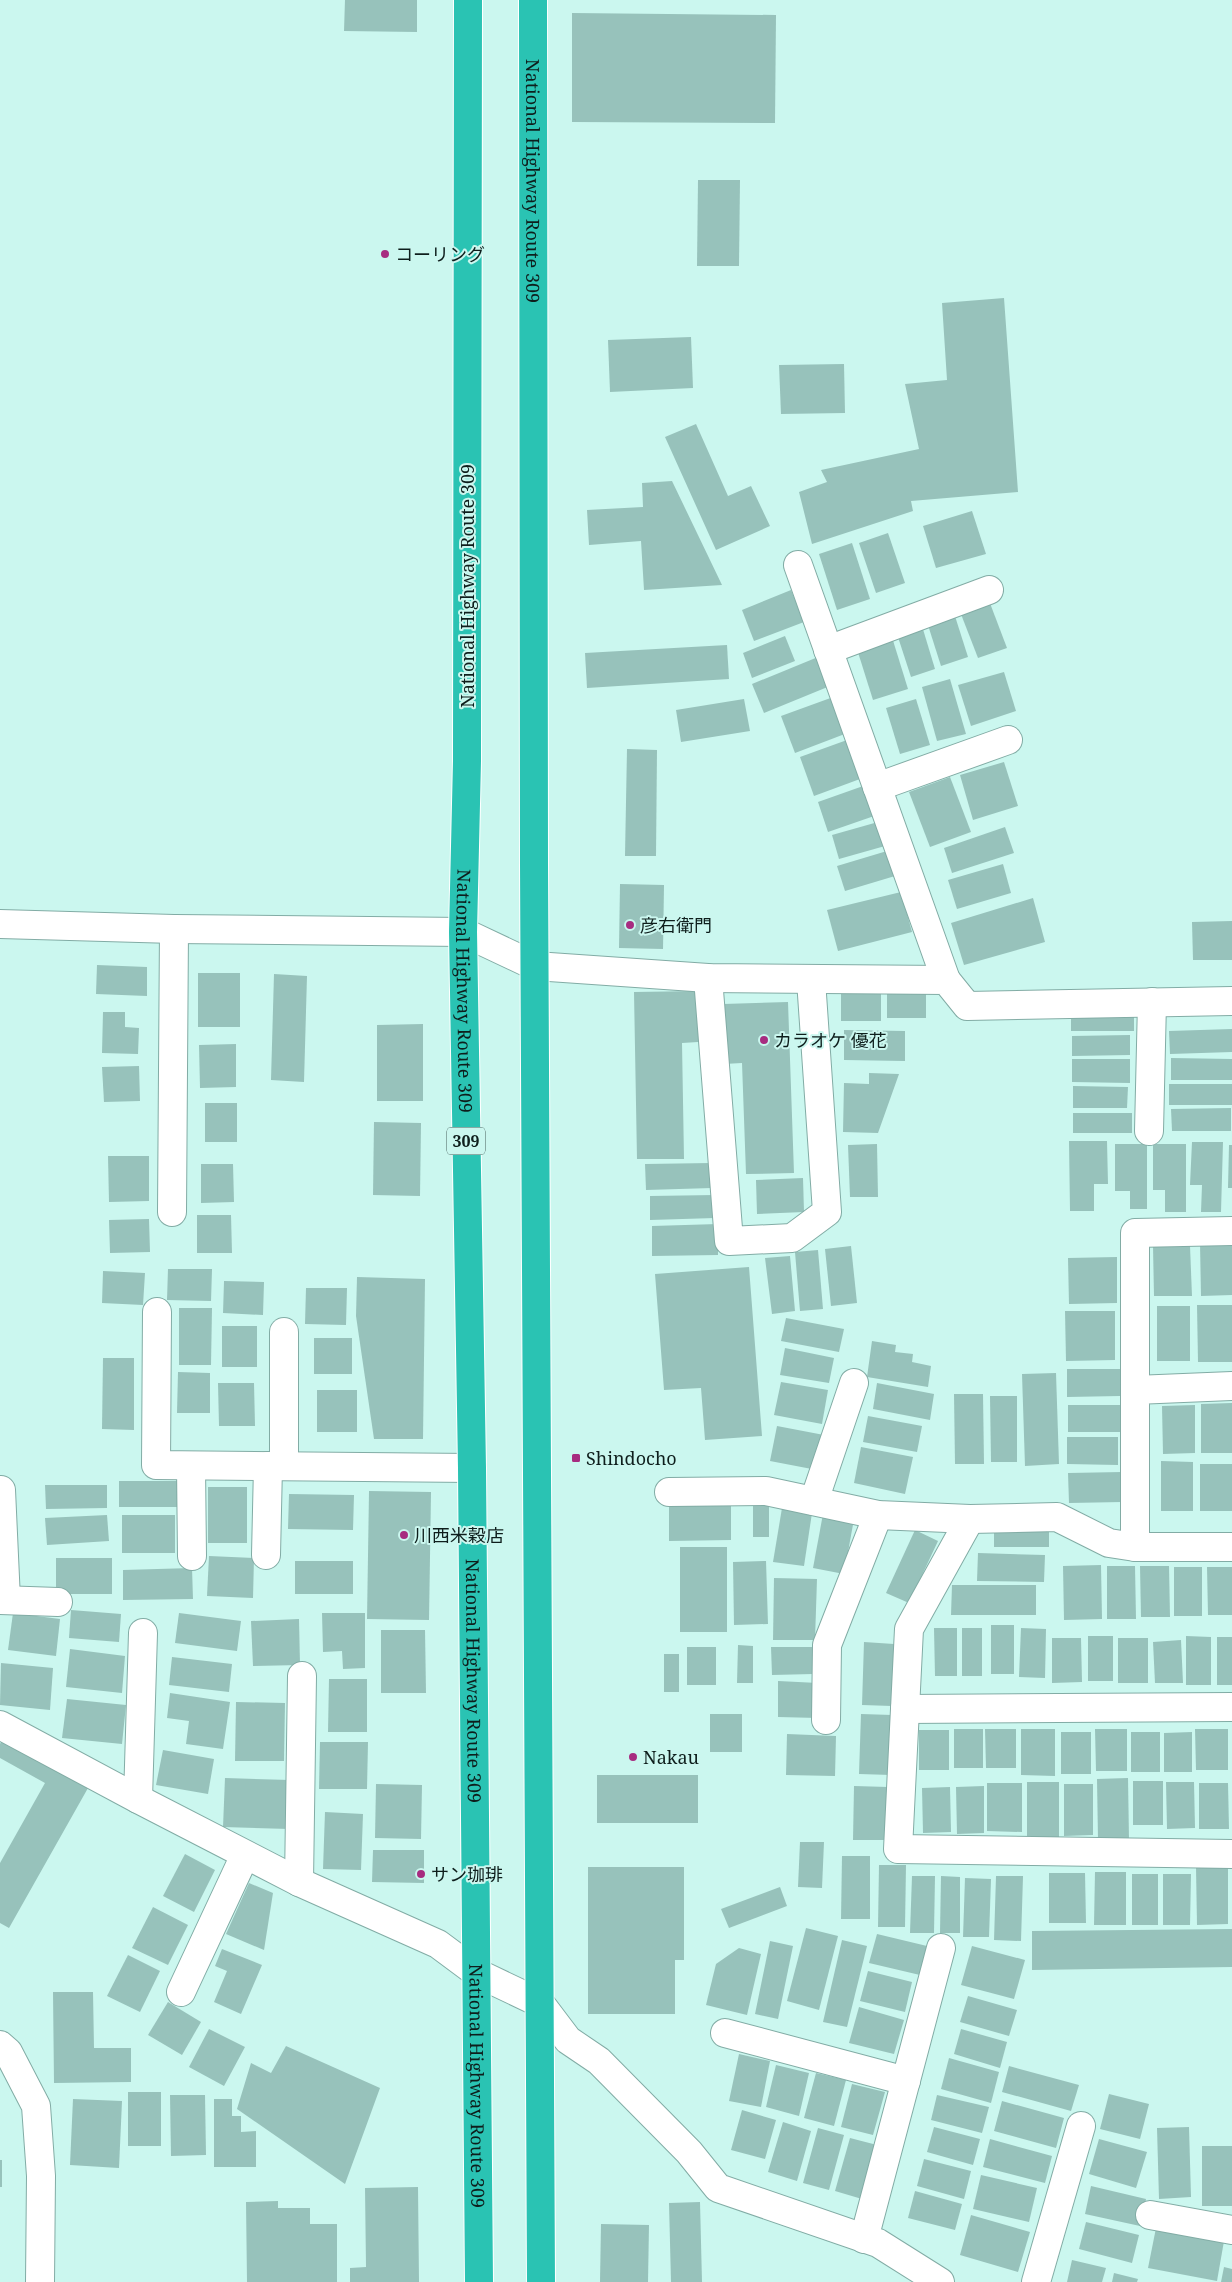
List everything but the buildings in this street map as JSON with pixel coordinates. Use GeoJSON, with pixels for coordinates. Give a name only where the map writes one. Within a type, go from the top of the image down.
{"type":"FeatureCollection","features":[{"type":"Feature","properties":{"kind":"highway","name":"National Highway Route 309"},"geometry":{"type":"LineString","coordinates":[[468,0],[467,761],[463,932],[478,1973],[479,2282]]}},
{"type":"Feature","properties":{"kind":"highway","name":"National Highway Route 309"},"geometry":{"type":"LineString","coordinates":[[533,0],[541,2282]]}},
{"type":"Feature","properties":{"kind":"street"},"geometry":{"type":"LineString","coordinates":[[798,565],[946,980],[967,1006],[1232,1001]]}},
{"type":"Feature","properties":{"kind":"street"},"geometry":{"type":"LineString","coordinates":[[828,650],[989,590]]}},
{"type":"Feature","properties":{"kind":"street"},"geometry":{"type":"LineString","coordinates":[[877,787],[1008,740]]}},
{"type":"Feature","properties":{"kind":"street"},"geometry":{"type":"LineString","coordinates":[[0,924],[174,929],[463,932],[535,966],[708,978],[946,980]]}},
{"type":"Feature","properties":{"kind":"street"},"geometry":{"type":"LineString","coordinates":[[172,1212],[174,929]]}},
{"type":"Feature","properties":{"kind":"street"},"geometry":{"type":"LineString","coordinates":[[708,978],[729,1241],[792,1238],[827,1212],[812,980]]}},
{"type":"Feature","properties":{"kind":"street"},"geometry":{"type":"LineString","coordinates":[[1149,1131],[1152,1002]]}},
{"type":"Feature","properties":{"kind":"street"},"geometry":{"type":"LineString","coordinates":[[1135,1547],[1135,1233],[1232,1231]]}},
{"type":"Feature","properties":{"kind":"street"},"geometry":{"type":"LineString","coordinates":[[157,1312],[156,1465],[472,1468]]}},
{"type":"Feature","properties":{"kind":"street"},"geometry":{"type":"LineString","coordinates":[[266,1556],[276,1466],[284,1332]]}},
{"type":"Feature","properties":{"kind":"street"},"geometry":{"type":"LineString","coordinates":[[814,1501],[854,1383]]}},
{"type":"Feature","properties":{"kind":"street"},"geometry":{"type":"LineString","coordinates":[[1135,1390],[1232,1386]]}},
{"type":"Feature","properties":{"kind":"street"},"geometry":{"type":"LineString","coordinates":[[191,1466],[192,1556]]}},
{"type":"Feature","properties":{"kind":"street"},"geometry":{"type":"LineString","coordinates":[[1,1490],[3,1600],[58,1602]]}},
{"type":"Feature","properties":{"kind":"street"},"geometry":{"type":"LineString","coordinates":[[669,1492],[766,1491],[878,1515],[970,1520],[1057,1517],[1110,1542],[1135,1547],[1232,1547]]}},
{"type":"Feature","properties":{"kind":"street"},"geometry":{"type":"LineString","coordinates":[[826,1720],[827,1644],[878,1515]]}},
{"type":"Feature","properties":{"kind":"street"},"geometry":{"type":"LineString","coordinates":[[970,1520],[909,1629],[898,1849],[1232,1854]]}},
{"type":"Feature","properties":{"kind":"street"},"geometry":{"type":"LineString","coordinates":[[138,1800],[143,1633]]}},
{"type":"Feature","properties":{"kind":"street"},"geometry":{"type":"LineString","coordinates":[[299,1882],[302,1676]]}},
{"type":"Feature","properties":{"kind":"street"},"geometry":{"type":"LineString","coordinates":[[905,1709],[1232,1707]]}},
{"type":"Feature","properties":{"kind":"street"},"geometry":{"type":"LineString","coordinates":[[0,1724],[138,1800],[299,1882],[438,1944],[478,1973],[540,2003],[568,2040],[600,2061],[689,2152],[718,2188],[878,2243],[940,2282]]}},
{"type":"Feature","properties":{"kind":"street"},"geometry":{"type":"LineString","coordinates":[[181,1992],[245,1854]]}},
{"type":"Feature","properties":{"kind":"street"},"geometry":{"type":"LineString","coordinates":[[864,2239],[941,1948]]}},
{"type":"Feature","properties":{"kind":"street"},"geometry":{"type":"LineString","coordinates":[[725,2033],[906,2081]]}},
{"type":"Feature","properties":{"kind":"street"},"geometry":{"type":"LineString","coordinates":[[0,2045],[8,2052],[36,2106],[40,2176],[40,2282]]}},
{"type":"Feature","properties":{"kind":"street"},"geometry":{"type":"LineString","coordinates":[[1036,2282],[1081,2126]]}},
{"type":"Feature","properties":{"kind":"street"},"geometry":{"type":"LineString","coordinates":[[1150,2216],[1232,2230]]}},
{"type":"Feature","properties":{"kind":"place","name":"コーリング"},"geometry":{"type":"Point","coordinates":[385,254]}},
{"type":"Feature","properties":{"kind":"place","name":"彦右衛門"},"geometry":{"type":"Point","coordinates":[630,925]}},
{"type":"Feature","properties":{"kind":"place","name":"カラオケ 優花"},"geometry":{"type":"Point","coordinates":[764,1040]}},
{"type":"Feature","properties":{"kind":"place","name":"Shindocho"},"geometry":{"type":"Point","coordinates":[576,1458]}},
{"type":"Feature","properties":{"kind":"place","name":"川西米穀店"},"geometry":{"type":"Point","coordinates":[404,1535]}},
{"type":"Feature","properties":{"kind":"place","name":"Nakau"},"geometry":{"type":"Point","coordinates":[633,1757]}},
{"type":"Feature","properties":{"kind":"place","name":"サン珈琲"},"geometry":{"type":"Point","coordinates":[421,1874]}}]}
